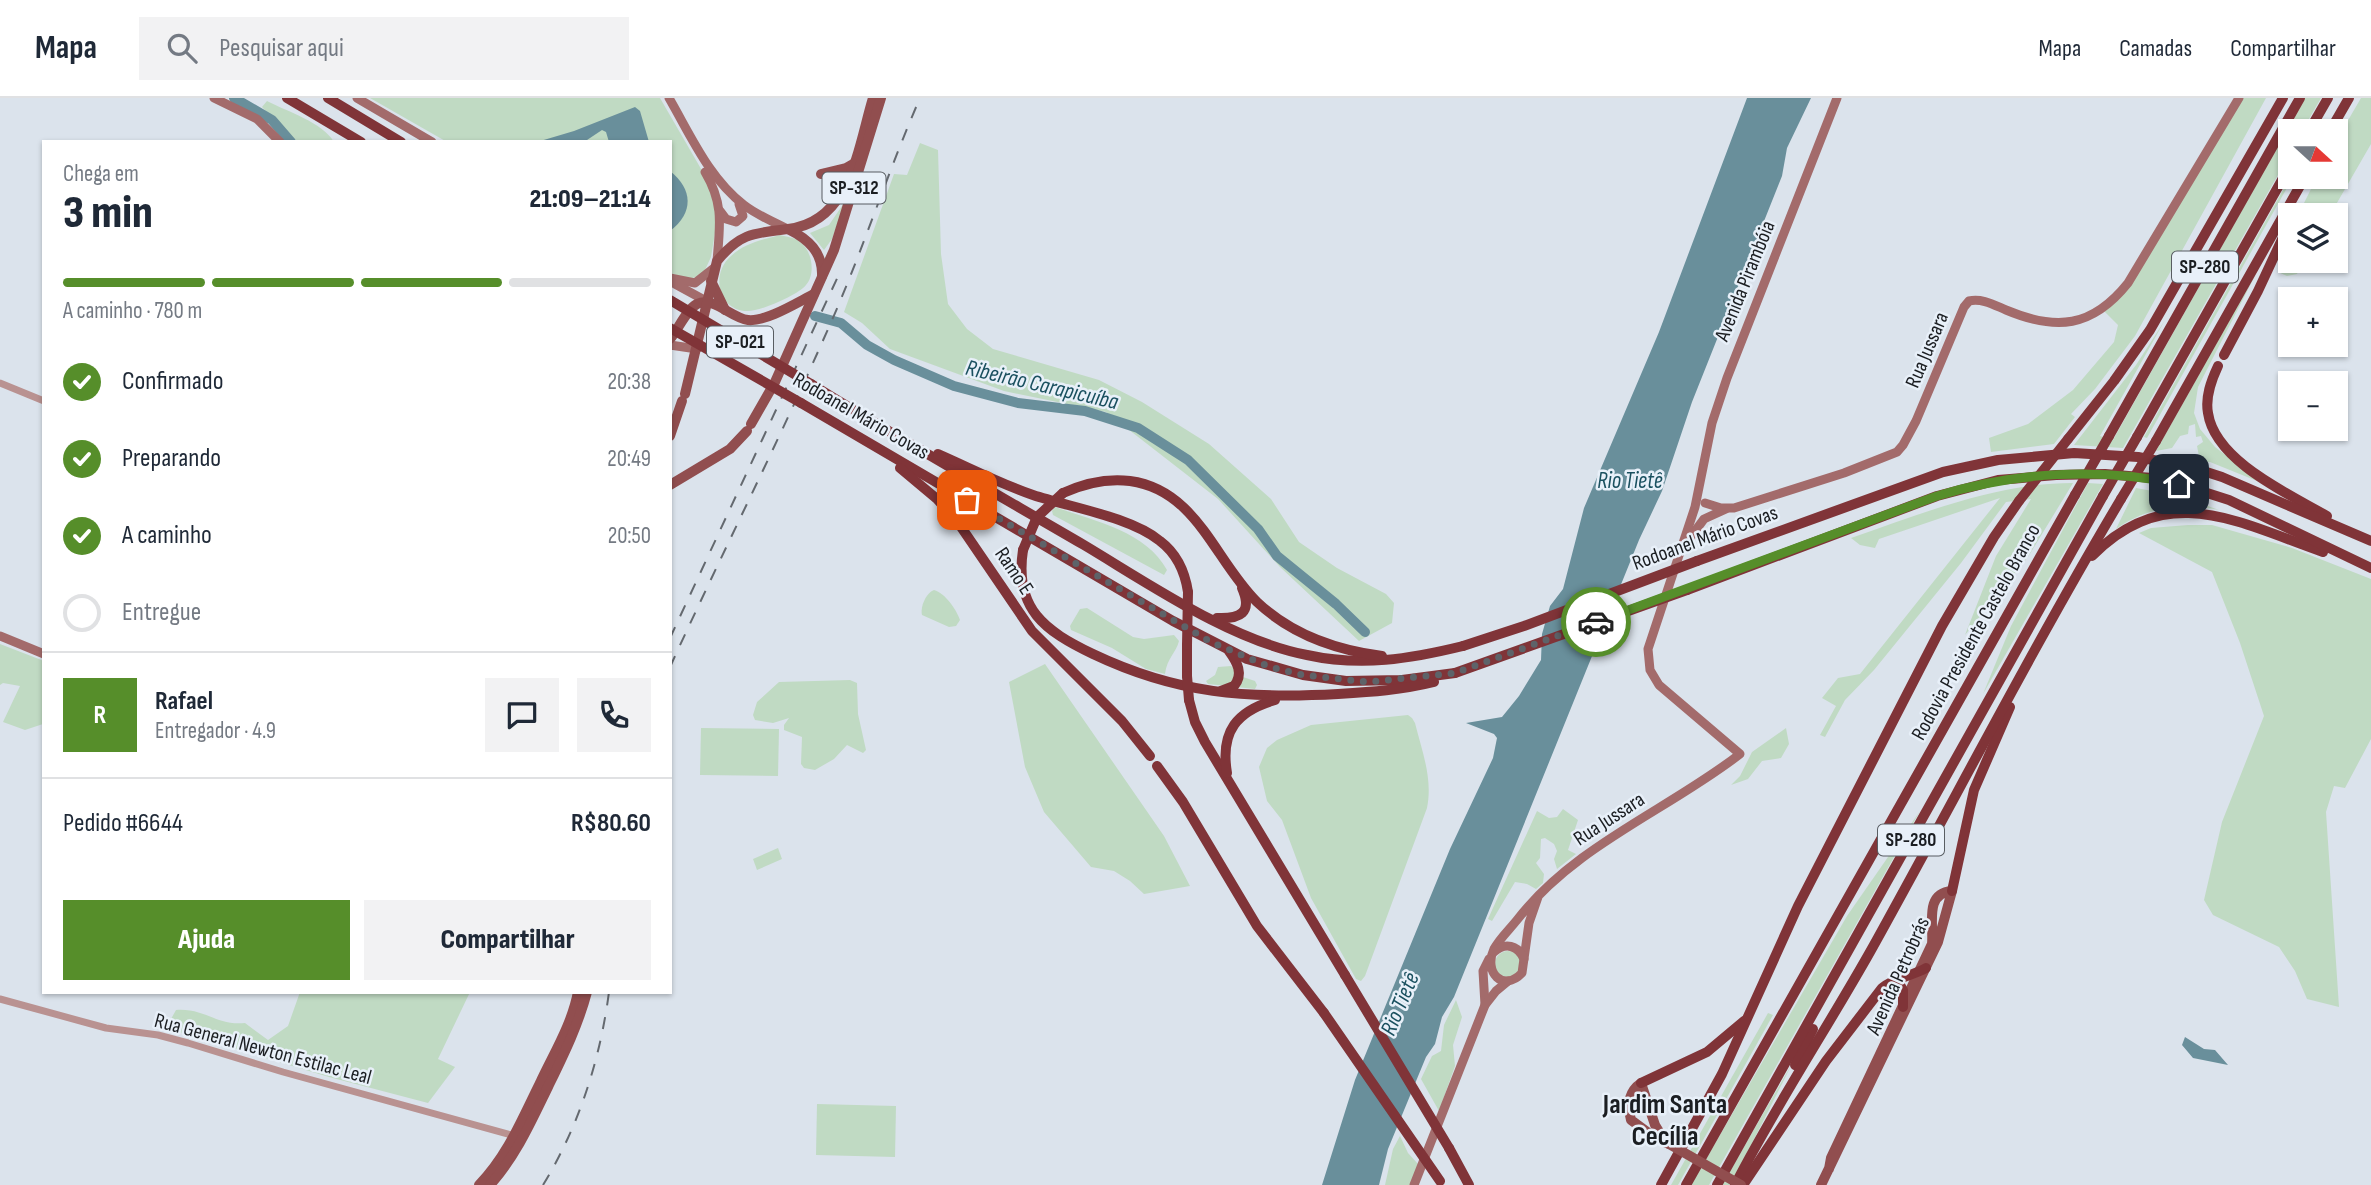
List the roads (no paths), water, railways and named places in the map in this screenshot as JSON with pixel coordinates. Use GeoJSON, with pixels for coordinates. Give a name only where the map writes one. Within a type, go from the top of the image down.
{"type":"FeatureCollection","features":[{"type":"Feature","properties":{"kind":"highway"},"geometry":{"type":"LineString","coordinates":[[287,98],[358,140]]}},
{"type":"Feature","properties":{"kind":"highway"},"geometry":{"type":"LineString","coordinates":[[328,98],[398,140]]}},
{"type":"Feature","properties":{"kind":"highway","name":"Rodovia Presidente Castelo Branco"},"geometry":{"type":"LineString","coordinates":[[1661,1185],[1705,1107],[1804,894],[1942,626],[1986,548],[2150,330],[2281,98]]}},
{"type":"Feature","properties":{"kind":"highway","name":"Rodovia Presidente Castelo Branco"},"geometry":{"type":"LineString","coordinates":[[1686,1185],[2300,98]]}},
{"type":"Feature","properties":{"kind":"highway"},"geometry":{"type":"LineString","coordinates":[[2316,119],[2328,98]]}},
{"type":"Feature","properties":{"kind":"highway"},"geometry":{"type":"LineString","coordinates":[[2337,119],[2349,98]]}},
{"type":"Feature","properties":{"kind":"highway","name":"SP-280"},"geometry":{"type":"LineString","coordinates":[[1717,1185],[2278,187]]}},
{"type":"Feature","properties":{"kind":"highway"},"geometry":{"type":"LineString","coordinates":[[1763,1131],[1869,954],[2080,568],[2156,442],[2298,189]]}},
{"type":"Feature","properties":{"kind":"highway"},"geometry":{"type":"LineString","coordinates":[[2224,355],[2278,248]]}},
{"type":"Feature","properties":{"kind":"highway","name":"Rodoanel Mário Covas"},"geometry":{"type":"LineString","coordinates":[[672,301],[887,431],[1244,635],[1306,655],[1354,662],[1407,659],[1463,646],[1943,472],[1998,460],[2074,453],[2138,457],[2194,468],[2222,477],[2370,540]]}},
{"type":"Feature","properties":{"kind":"highway","name":"Rodoanel Mário Covas"},"geometry":{"type":"LineString","coordinates":[[672,329],[1229,651],[1270,667],[1326,679],[1432,680],[1687,590],[1937,496],[1998,480],[2105,474],[2152,478],[2206,491],[2229,500],[2371,568]]}},
{"type":"Feature","properties":{"kind":"highway"},"geometry":{"type":"LineString","coordinates":[[2218,366],[2210,386],[2207,412],[2221,442],[2262,478],[2370,540]]}},
{"type":"Feature","properties":{"kind":"highway"},"geometry":{"type":"LineString","coordinates":[[887,431],[1010,486],[1143,530],[1160,541],[1174,555],[1188,592],[1187,676],[1189,699],[1200,733],[1469,1185]]}},
{"type":"Feature","properties":{"kind":"highway","name":"Ramo E"},"geometry":{"type":"LineString","coordinates":[[879,450],[937,499],[957,521],[1027,625],[1122,721],[1150,756]]}},
{"type":"Feature","properties":{"kind":"highway"},"geometry":{"type":"LineString","coordinates":[[1407,659],[1353,652],[1312,639],[1275,617],[1240,583],[1188,511],[1174,498],[1156,488],[1136,482],[1107,480],[1087,484],[1063,494],[1037,517],[1023,550],[1021,572],[1024,593],[1034,613],[1049,629],[1073,644],[1122,667],[1167,682],[1216,692],[1284,697],[1385,691],[1432,680]]}},
{"type":"Feature","properties":{"kind":"highway"},"geometry":{"type":"LineString","coordinates":[[2080,568],[2102,546],[2130,526],[2151,516],[2178,512],[2204,513],[2227,519],[2371,568]]}},
{"type":"Feature","properties":{"kind":"highway"},"geometry":{"type":"LineString","coordinates":[[1213,618],[1237,618],[1243,613],[1247,604],[1240,583]]}},
{"type":"Feature","properties":{"kind":"highway"},"geometry":{"type":"LineString","coordinates":[[1216,692],[1234,686],[1240,676],[1238,665],[1229,651]]}},
{"type":"Feature","properties":{"kind":"highway"},"geometry":{"type":"LineString","coordinates":[[1952,891],[1974,790],[2031,656]]}},
{"type":"Feature","properties":{"kind":"highway"},"geometry":{"type":"LineString","coordinates":[[1228,779],[1226,742],[1235,722],[1251,708],[1284,697]]}},
{"type":"Feature","properties":{"kind":"highway"},"geometry":{"type":"LineString","coordinates":[[1157,766],[1183,802],[1257,926],[1324,1013],[1442,1183]]}},
{"type":"Feature","properties":{"kind":"highway"},"geometry":{"type":"LineString","coordinates":[[1735,1185],[1862,928]]}},
{"type":"Feature","properties":{"kind":"highway"},"geometry":{"type":"LineString","coordinates":[[1742,1185],[1854,1023],[1882,988],[1889,982],[1923,970]]}},
{"type":"Feature","properties":{"kind":"highway"},"geometry":{"type":"LineString","coordinates":[[1897,981],[1903,990],[1903,1007]]}},
{"type":"Feature","properties":{"kind":"highway"},"geometry":{"type":"LineString","coordinates":[[1641,1083],[1707,1052],[1748,1017]]}},
{"type":"Feature","properties":{"kind":"highway"},"geometry":{"type":"LineString","coordinates":[[1451,1151],[1478,1185]]}},
{"type":"Feature","properties":{"kind":"main road"},"geometry":{"type":"LineString","coordinates":[[214,98],[257,119],[278,140]]}},
{"type":"Feature","properties":{"kind":"main road"},"geometry":{"type":"LineString","coordinates":[[357,98],[429,140]]}},
{"type":"Feature","properties":{"kind":"main road"},"geometry":{"type":"LineString","coordinates":[[662,98],[714,187],[720,211],[708,302],[684,397],[672,430]]}},
{"type":"Feature","properties":{"kind":"main road"},"geometry":{"type":"LineString","coordinates":[[669,98],[711,171],[737,199],[759,215],[801,235],[815,249],[820,259],[822,276],[775,382],[749,427],[730,449],[672,484]]}},
{"type":"Feature","properties":{"kind":"main road","name":"SP-312"},"geometry":{"type":"LineString","coordinates":[[788,229],[812,222],[833,206],[843,192],[873,98]]}},
{"type":"Feature","properties":{"kind":"main road","name":"SP-312"},"geometry":{"type":"LineString","coordinates":[[822,276],[839,237],[881,98]]}},
{"type":"Feature","properties":{"kind":"main road","name":"Avenida Pirambóia"},"geometry":{"type":"LineString","coordinates":[[1694,511],[1712,423],[1727,378],[1837,98]]}},
{"type":"Feature","properties":{"kind":"main road","name":"Rua Jussara"},"geometry":{"type":"LineString","coordinates":[[1682,548],[1704,519],[1727,509],[1844,473],[1897,452],[1916,421],[1964,307],[1969,301],[1982,301],[2044,323],[2076,320],[2105,307],[2128,283],[2239,98]]}},
{"type":"Feature","properties":{"kind":"main road"},"geometry":{"type":"LineString","coordinates":[[821,174],[853,164]]}},
{"type":"Feature","properties":{"kind":"main road"},"geometry":{"type":"LineString","coordinates":[[720,211],[726,219],[736,222],[743,212],[737,199]]}},
{"type":"Feature","properties":{"kind":"main road"},"geometry":{"type":"LineString","coordinates":[[672,280],[695,283],[707,275],[728,248],[752,234],[788,229]]}},
{"type":"Feature","properties":{"kind":"main road"},"geometry":{"type":"LineString","coordinates":[[672,281],[724,310],[753,320],[814,294]]}},
{"type":"Feature","properties":{"kind":"main road"},"geometry":{"type":"LineString","coordinates":[[711,281],[724,310]]}},
{"type":"Feature","properties":{"kind":"main road"},"geometry":{"type":"LineString","coordinates":[[672,336],[692,308],[699,303],[708,302]]}},
{"type":"Feature","properties":{"kind":"main road"},"geometry":{"type":"LineString","coordinates":[[672,345],[697,349]]}},
{"type":"Feature","properties":{"kind":"main road","name":"Avenida Pirambóia"},"geometry":{"type":"LineString","coordinates":[[1700,481],[1705,503],[1704,519]]}},
{"type":"Feature","properties":{"kind":"main road"},"geometry":{"type":"LineString","coordinates":[[1704,519],[1694,511],[1705,503],[1727,509]]}},
{"type":"Feature","properties":{"kind":"main road","name":"Rua Jussara"},"geometry":{"type":"LineString","coordinates":[[1492,956],[1515,922],[1576,862],[1741,754],[1666,693],[1650,670],[1648,649],[1652,632],[1694,511]]}},
{"type":"Feature","properties":{"kind":"main road"},"geometry":{"type":"LineString","coordinates":[[0,636],[42,653]]}},
{"type":"Feature","properties":{"kind":"main road","name":"Avenida Petrobrás"},"geometry":{"type":"LineString","coordinates":[[1821,1185],[1829,1169],[1923,970],[1944,927],[1952,891],[1944,892],[1934,900],[1931,914],[1934,924],[1932,944],[1923,970],[1831,1158],[1829,1169]]}},
{"type":"Feature","properties":{"kind":"main road"},"geometry":{"type":"LineString","coordinates":[[1414,1185],[1485,1005],[1496,991],[1522,973],[1530,923],[1538,897]]}},
{"type":"Feature","properties":{"kind":"main road"},"geometry":{"type":"LineString","coordinates":[[1515,922],[1530,923]]}},
{"type":"Feature","properties":{"kind":"main road"},"geometry":{"type":"LineString","coordinates":[[1485,1005],[1483,971],[1492,956],[1502,946],[1514,947],[1523,955],[1524,961]]}},
{"type":"Feature","properties":{"kind":"main road"},"geometry":{"type":"LineString","coordinates":[[1492,956],[1490,969],[1493,974],[1508,981]]}},
{"type":"Feature","properties":{"kind":"main road"},"geometry":{"type":"LineString","coordinates":[[479,1185],[496,1166],[515,1136],[569,1022],[577,994]]}},
{"type":"Feature","properties":{"kind":"main road"},"geometry":{"type":"LineString","coordinates":[[490,1185],[510,1161],[528,1130],[573,1035],[586,994]]}},
{"type":"Feature","properties":{"kind":"main road"},"geometry":{"type":"LineString","coordinates":[[1652,1129],[1641,1083],[1629,1098],[1631,1120],[1652,1129],[1668,1143],[1742,1185]]}},
{"type":"Feature","properties":{"kind":"street"},"geometry":{"type":"LineString","coordinates":[[0,383],[42,400]]}},
{"type":"Feature","properties":{"kind":"street","name":"Rua General Newton Estilac Leal"},"geometry":{"type":"LineString","coordinates":[[0,999],[106,1028],[158,1035],[515,1136]]}},
{"type":"Feature","properties":{"kind":"water","name":"Rio Tietê"},"geometry":{"type":"Polygon","coordinates":[[[1747,98],[1811,98],[1787,148],[1782,176],[1692,402],[1662,491],[1639,540],[1454,997],[1442,1017],[1435,1044],[1426,1057],[1388,1149],[1379,1185],[1322,1185],[1355,1080],[1450,849],[1493,758],[1497,738],[1494,734],[1466,723],[1502,717],[1519,696],[1541,660],[1542,634],[1550,606],[1563,589],[1584,508],[1659,332],[1747,98]]]}},
{"type":"Feature","properties":{"kind":"water"},"geometry":{"type":"Polygon","coordinates":[[[635,107],[640,111],[648,140],[608,140],[606,132],[602,130],[587,140],[544,140],[635,107]]]}},
{"type":"Feature","properties":{"kind":"water"},"geometry":{"type":"Polygon","coordinates":[[[672,173],[683,185],[688,201],[687,209],[672,229],[672,173]]]}},
{"type":"Feature","properties":{"kind":"water"},"geometry":{"type":"Polygon","coordinates":[[[2185,1037],[2204,1049],[2215,1050],[2228,1065],[2193,1058],[2182,1045],[2185,1037]]]}},
{"type":"Feature","properties":{"kind":"waterway","name":"Ribeirão Carapicuíba"},"geometry":{"type":"LineString","coordinates":[[234,98],[272,120],[289,140]]}},
{"type":"Feature","properties":{"kind":"waterway","name":"Ribeirão Carapicuíba"},"geometry":{"type":"LineString","coordinates":[[815,316],[841,323],[867,345],[954,386],[1018,403],[1085,411],[1138,428],[1188,460],[1258,529],[1277,556],[1336,604],[1365,632]]}},
{"type":"Feature","properties":{"kind":"railway"},"geometry":{"type":"LineString","coordinates":[[672,663],[832,320],[920,98]]}},
{"type":"Feature","properties":{"kind":"railway"},"geometry":{"type":"LineString","coordinates":[[672,634],[841,270]]}},
{"type":"Feature","properties":{"kind":"railway"},"geometry":{"type":"LineString","coordinates":[[543,1185],[567,1140],[586,1092],[600,1043],[609,994]]}},
{"type":"Feature","properties":{"kind":"district","name":"Jardim Santa Cecília"},"geometry":{"type":"Point","coordinates":[1665,1120]}}]}
